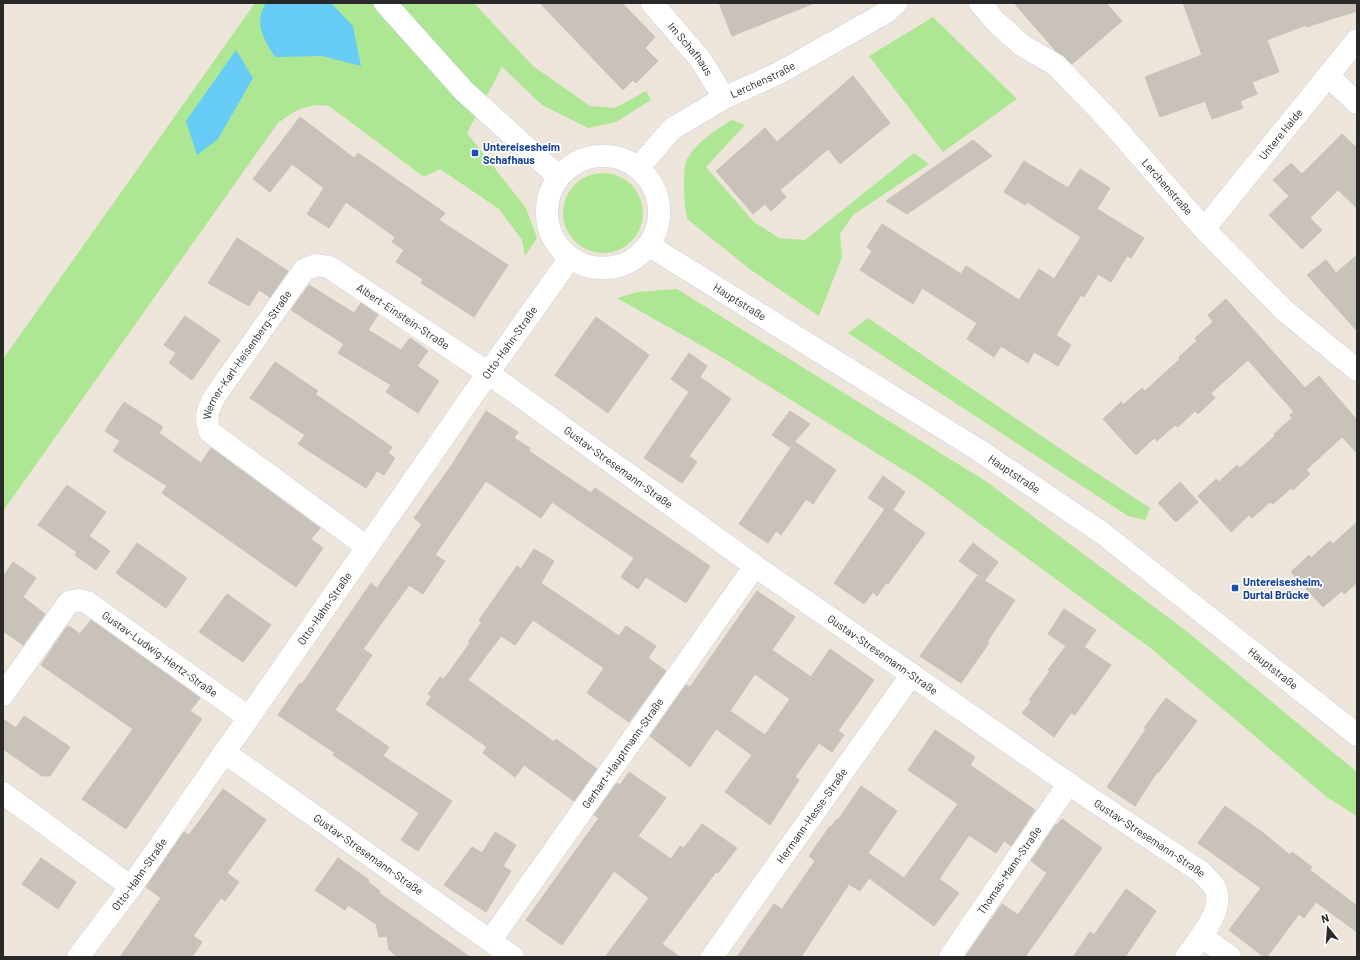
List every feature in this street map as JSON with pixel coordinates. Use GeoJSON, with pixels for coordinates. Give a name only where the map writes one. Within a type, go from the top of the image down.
{"type":"FeatureCollection","features":[{"type":"Feature","properties":{"kind":"street"},"geometry":{"type":"LineString","coordinates":[[385,3],[464,91],[559,177]]}},
{"type":"Feature","properties":{"kind":"street","name":"Im Schafhaus"},"geometry":{"type":"LineString","coordinates":[[652,3],[701,60],[724,98]]}},
{"type":"Feature","properties":{"kind":"street","name":"Lerchenstraße"},"geometry":{"type":"LineString","coordinates":[[980,3],[996,22],[1023,46],[1056,65],[1108,119],[1204,228],[1284,310],[1357,370]]}},
{"type":"Feature","properties":{"kind":"street","name":"Lerchenstraße"},"geometry":{"type":"LineString","coordinates":[[638,168],[672,129],[724,98],[779,73],[887,6]]}},
{"type":"Feature","properties":{"kind":"street","name":"Untere Halde"},"geometry":{"type":"LineString","coordinates":[[1204,228],[1357,40]]}},
{"type":"Feature","properties":{"kind":"street"},"geometry":{"type":"LineString","coordinates":[[1328,76],[1357,104]]}},
{"type":"Feature","properties":{"kind":"street"},"geometry":{"type":"LineString","coordinates":[[599,156],[616,157],[638,168],[650,181],[658,202],[659,221],[654,235],[648,245],[635,258],[621,265],[599,268],[582,265],[570,258],[557,245],[549,230],[546,212],[552,188],[559,177],[571,166],[581,160],[599,156]]}},
{"type":"Feature","properties":{"kind":"street","name":"Hauptstraße"},"geometry":{"type":"LineString","coordinates":[[648,245],[977,449],[1100,532],[1357,735]]}},
{"type":"Feature","properties":{"kind":"street","name":"Otto-Hahn-Straße"},"geometry":{"type":"LineString","coordinates":[[78,957],[130,887],[488,373],[570,258]]}},
{"type":"Feature","properties":{"kind":"street","name":"Albert-Einstein-Straße"},"geometry":{"type":"LineString","coordinates":[[316,265],[329,267],[488,373]]}},
{"type":"Feature","properties":{"kind":"street","name":"Werner-Karl-Heisenberg-Straße"},"geometry":{"type":"LineString","coordinates":[[316,265],[304,270],[215,396],[206,413],[207,424],[210,432],[367,547]]}},
{"type":"Feature","properties":{"kind":"street","name":"Gustav-Stresemann-Straße"},"geometry":{"type":"LineString","coordinates":[[488,373],[755,566],[1069,783],[1201,872],[1214,886],[1217,894],[1216,911],[1186,957]]}},
{"type":"Feature","properties":{"kind":"street","name":"Gerhart-Hauptmann-Straße"},"geometry":{"type":"LineString","coordinates":[[490,941],[755,566]]}},
{"type":"Feature","properties":{"kind":"street","name":"Gustav-Ludwig-Hertz-Straße"},"geometry":{"type":"LineString","coordinates":[[3,695],[69,602],[78,600],[87,602],[248,717]]}},
{"type":"Feature","properties":{"kind":"street","name":"Hermann-Hesse-Straße"},"geometry":{"type":"LineString","coordinates":[[712,957],[912,674]]}},
{"type":"Feature","properties":{"kind":"street","name":"Gustav-Stresemann-Straße"},"geometry":{"type":"LineString","coordinates":[[224,752],[513,957]]}},
{"type":"Feature","properties":{"kind":"street","name":"Thomas-Mann-Straße"},"geometry":{"type":"LineString","coordinates":[[950,957],[1069,783]]}},
{"type":"Feature","properties":{"kind":"street"},"geometry":{"type":"LineString","coordinates":[[3,794],[130,887]]}},
{"type":"Feature","properties":{"kind":"street"},"geometry":{"type":"LineString","coordinates":[[1201,936],[1230,957]]}},
{"type":"Feature","properties":{"kind":"green space"},"geometry":{"type":"Polygon","coordinates":[[[255,3],[474,3],[533,66],[590,106],[615,108],[646,91],[651,100],[616,122],[588,128],[542,105],[502,67],[467,133],[526,208],[537,238],[525,256],[522,240],[499,209],[440,169],[424,177],[329,106],[321,105],[302,108],[290,114],[278,123],[3,511],[3,359],[255,3]]]}},
{"type":"Feature","properties":{"kind":"green space"},"geometry":{"type":"Polygon","coordinates":[[[933,17],[1017,99],[943,152],[869,56],[933,17]]]}},
{"type":"Feature","properties":{"kind":"green space"},"geometry":{"type":"Polygon","coordinates":[[[732,120],[745,125],[706,167],[754,222],[779,238],[805,240],[914,153],[929,164],[853,215],[840,234],[842,257],[819,316],[751,270],[687,219],[684,171],[687,159],[701,142],[713,132],[732,120]]]}},
{"type":"Feature","properties":{"kind":"green space"},"geometry":{"type":"Polygon","coordinates":[[[595,173],[611,173],[632,184],[643,205],[643,221],[632,242],[611,253],[595,253],[581,247],[574,242],[569,235],[563,221],[563,205],[569,191],[574,184],[581,179],[595,173]]]}},
{"type":"Feature","properties":{"kind":"green space"},"geometry":{"type":"Polygon","coordinates":[[[677,289],[987,482],[1185,630],[1357,772],[1357,816],[1328,798],[1153,650],[923,482],[725,359],[617,298],[638,292],[677,289]]]}},
{"type":"Feature","properties":{"kind":"green space"},"geometry":{"type":"Polygon","coordinates":[[[868,318],[1150,508],[1145,520],[1128,516],[848,333],[868,318]]]}},
{"type":"Feature","properties":{"kind":"water"},"geometry":{"type":"Polygon","coordinates":[[[266,3],[331,3],[353,26],[361,66],[322,56],[275,57],[267,44],[260,24],[262,10],[266,3]]]}},
{"type":"Feature","properties":{"kind":"water"},"geometry":{"type":"Polygon","coordinates":[[[236,50],[253,78],[218,139],[197,155],[186,121],[236,50]]]}},
{"type":"Feature","properties":{"kind":"building"},"geometry":{"type":"Polygon","coordinates":[[[540,3],[622,3],[655,37],[645,48],[658,61],[636,83],[633,80],[623,90],[540,3]]]}},
{"type":"Feature","properties":{"kind":"building"},"geometry":{"type":"Polygon","coordinates":[[[719,3],[812,3],[812,4],[732,36],[719,3]]]}},
{"type":"Feature","properties":{"kind":"building"},"geometry":{"type":"Polygon","coordinates":[[[1014,3],[1106,3],[1122,21],[1072,64],[1055,50],[1014,3]]]}},
{"type":"Feature","properties":{"kind":"building"},"geometry":{"type":"Polygon","coordinates":[[[1183,3],[1357,3],[1357,11],[1306,27],[1306,25],[1267,40],[1279,72],[1252,82],[1257,94],[1240,101],[1243,108],[1212,119],[1205,101],[1160,117],[1145,77],[1202,55],[1183,3]]]}},
{"type":"Feature","properties":{"kind":"building"},"geometry":{"type":"Polygon","coordinates":[[[853,76],[890,123],[840,164],[828,149],[780,190],[786,197],[771,211],[765,204],[753,214],[716,171],[765,128],[777,142],[853,76]]]}},
{"type":"Feature","properties":{"kind":"building"},"geometry":{"type":"Polygon","coordinates":[[[300,117],[354,158],[358,153],[445,213],[439,220],[508,265],[474,317],[421,283],[423,279],[396,262],[404,250],[392,242],[395,237],[346,202],[329,228],[307,214],[324,188],[292,164],[270,192],[253,179],[300,117]]]}},
{"type":"Feature","properties":{"kind":"building"},"geometry":{"type":"Polygon","coordinates":[[[1342,134],[1357,148],[1357,208],[1338,190],[1310,218],[1322,230],[1302,249],[1269,215],[1289,196],[1273,180],[1291,163],[1302,174],[1342,134]]]}},
{"type":"Feature","properties":{"kind":"building"},"geometry":{"type":"Polygon","coordinates":[[[973,140],[992,156],[907,214],[886,201],[973,140]]]}},
{"type":"Feature","properties":{"kind":"building"},"geometry":{"type":"Polygon","coordinates":[[[1024,161],[1068,188],[1080,169],[1110,188],[1097,209],[1144,238],[1131,258],[1127,256],[1111,282],[1098,274],[1084,297],[1081,295],[1056,335],[1071,345],[1058,366],[1034,352],[1028,363],[1001,346],[994,357],[967,339],[977,323],[922,288],[913,304],[860,270],[872,251],[867,247],[882,224],[961,274],[966,266],[1019,300],[1039,269],[1054,279],[1081,237],[1027,202],[1025,205],[1004,192],[1024,161]]]}},
{"type":"Feature","properties":{"kind":"building"},"geometry":{"type":"Polygon","coordinates":[[[237,238],[288,271],[270,297],[259,290],[249,306],[208,283],[237,238]]]}},
{"type":"Feature","properties":{"kind":"building"},"geometry":{"type":"Polygon","coordinates":[[[1357,255],[1357,331],[1307,275],[1326,260],[1336,273],[1357,255]]]}},
{"type":"Feature","properties":{"kind":"building"},"geometry":{"type":"Polygon","coordinates":[[[309,285],[354,313],[361,303],[378,315],[368,330],[401,350],[410,338],[428,351],[417,366],[439,381],[418,413],[386,392],[391,385],[338,353],[344,344],[291,310],[309,285]]]}},
{"type":"Feature","properties":{"kind":"building"},"geometry":{"type":"Polygon","coordinates":[[[1226,299],[1305,388],[1319,376],[1357,420],[1357,453],[1342,437],[1306,470],[1310,474],[1293,490],[1291,488],[1273,504],[1270,502],[1252,518],[1249,515],[1231,532],[1198,496],[1216,479],[1219,482],[1237,465],[1240,468],[1275,436],[1274,434],[1292,418],[1290,415],[1294,412],[1248,360],[1211,393],[1215,398],[1198,414],[1195,411],[1178,427],[1175,425],[1157,441],[1154,438],[1136,455],[1103,419],[1121,402],[1123,405],[1142,388],[1145,391],[1180,359],[1179,357],[1197,341],[1195,338],[1213,322],[1208,315],[1226,299]]]}},
{"type":"Feature","properties":{"kind":"building"},"geometry":{"type":"Polygon","coordinates":[[[185,316],[220,340],[192,380],[169,363],[176,353],[164,345],[185,316]]]}},
{"type":"Feature","properties":{"kind":"building"},"geometry":{"type":"Polygon","coordinates":[[[596,317],[649,355],[608,413],[555,375],[596,317]]]}},
{"type":"Feature","properties":{"kind":"building"},"geometry":{"type":"Polygon","coordinates":[[[689,353],[707,366],[700,377],[731,399],[689,456],[697,462],[682,483],[644,458],[689,392],[671,379],[689,353]]]}},
{"type":"Feature","properties":{"kind":"building"},"geometry":{"type":"Polygon","coordinates":[[[275,362],[318,391],[315,394],[392,447],[388,453],[395,458],[384,475],[377,471],[366,488],[298,444],[305,435],[250,398],[275,362]]]}},
{"type":"Feature","properties":{"kind":"building"},"geometry":{"type":"Polygon","coordinates":[[[124,402],[163,427],[159,433],[201,463],[211,448],[320,528],[311,539],[323,548],[296,587],[162,493],[167,486],[113,451],[120,441],[105,431],[124,402]]]}},
{"type":"Feature","properties":{"kind":"building"},"geometry":{"type":"Polygon","coordinates":[[[486,411],[518,432],[514,438],[530,448],[529,451],[591,493],[595,488],[710,566],[686,603],[646,577],[638,589],[621,577],[634,558],[552,502],[541,518],[486,481],[435,555],[445,561],[423,594],[409,585],[363,649],[372,655],[335,710],[389,747],[383,756],[452,801],[418,851],[401,840],[419,813],[333,755],[335,753],[278,715],[300,683],[302,684],[371,583],[377,588],[422,524],[414,518],[451,466],[486,411]]]}},
{"type":"Feature","properties":{"kind":"building"},"geometry":{"type":"Polygon","coordinates":[[[790,411],[810,424],[790,447],[772,435],[790,411]]]}},
{"type":"Feature","properties":{"kind":"building"},"geometry":{"type":"Polygon","coordinates":[[[795,442],[836,470],[813,504],[806,499],[781,535],[776,531],[768,543],[739,524],[795,442]]]}},
{"type":"Feature","properties":{"kind":"building"},"geometry":{"type":"Polygon","coordinates":[[[883,476],[905,492],[893,510],[925,533],[888,584],[886,583],[877,596],[873,592],[864,604],[834,583],[885,509],[868,498],[883,476]]]}},
{"type":"Feature","properties":{"kind":"building"},"geometry":{"type":"Polygon","coordinates":[[[1180,482],[1198,502],[1176,522],[1158,503],[1180,482]]]}},
{"type":"Feature","properties":{"kind":"building"},"geometry":{"type":"Polygon","coordinates":[[[67,485],[106,512],[89,536],[110,551],[96,570],[75,555],[77,552],[38,525],[67,485]]]}},
{"type":"Feature","properties":{"kind":"building"},"geometry":{"type":"Polygon","coordinates":[[[1357,522],[1357,583],[1344,594],[1342,591],[1323,607],[1291,572],[1309,555],[1311,558],[1330,541],[1333,544],[1357,522]]]}},
{"type":"Feature","properties":{"kind":"building"},"geometry":{"type":"Polygon","coordinates":[[[137,543],[187,578],[166,608],[116,573],[137,543]]]}},
{"type":"Feature","properties":{"kind":"building"},"geometry":{"type":"Polygon","coordinates":[[[973,543],[998,562],[985,580],[959,561],[973,543]]]}},
{"type":"Feature","properties":{"kind":"building"},"geometry":{"type":"Polygon","coordinates":[[[534,549],[554,561],[541,583],[619,636],[626,626],[656,646],[648,658],[666,671],[629,722],[587,693],[604,668],[533,620],[515,645],[501,636],[468,680],[554,742],[556,739],[597,769],[574,801],[524,765],[515,777],[483,753],[487,747],[426,704],[432,696],[428,694],[440,677],[444,679],[470,643],[468,642],[482,622],[479,620],[517,566],[521,569],[534,549]]]}},
{"type":"Feature","properties":{"kind":"building"},"geometry":{"type":"Polygon","coordinates":[[[13,562],[36,578],[23,597],[45,614],[23,645],[3,631],[3,577],[13,562]]]}},
{"type":"Feature","properties":{"kind":"building"},"geometry":{"type":"Polygon","coordinates":[[[977,576],[1015,600],[987,642],[989,643],[961,683],[920,656],[977,576]]]}},
{"type":"Feature","properties":{"kind":"building"},"geometry":{"type":"Polygon","coordinates":[[[757,591],[795,617],[772,650],[811,677],[830,649],[874,680],[838,731],[844,735],[832,752],[819,743],[795,777],[799,780],[770,825],[725,792],[752,755],[716,729],[690,767],[650,736],[686,685],[690,687],[757,591]],[[755,674],[730,711],[765,735],[790,699],[755,674]]]}},
{"type":"Feature","properties":{"kind":"building"},"geometry":{"type":"Polygon","coordinates":[[[227,594],[271,625],[243,662],[199,632],[227,594]]]}},
{"type":"Feature","properties":{"kind":"building"},"geometry":{"type":"Polygon","coordinates":[[[1064,609],[1096,630],[1084,647],[1111,665],[1075,715],[1071,713],[1054,737],[1022,713],[1031,702],[1029,700],[1050,671],[1048,670],[1066,646],[1048,634],[1064,609]]]}},
{"type":"Feature","properties":{"kind":"building"},"geometry":{"type":"Polygon","coordinates":[[[91,620],[200,698],[190,711],[202,719],[126,829],[82,799],[133,729],[41,665],[66,628],[69,626],[80,634],[91,620]]]}},
{"type":"Feature","properties":{"kind":"building"},"geometry":{"type":"Polygon","coordinates":[[[1166,698],[1197,721],[1158,773],[1157,772],[1135,806],[1107,787],[1146,729],[1144,728],[1166,698]]]}},
{"type":"Feature","properties":{"kind":"building"},"geometry":{"type":"Polygon","coordinates":[[[24,716],[70,747],[50,776],[42,776],[3,749],[3,719],[16,728],[24,716]]]}},
{"type":"Feature","properties":{"kind":"building"},"geometry":{"type":"Polygon","coordinates":[[[935,730],[975,757],[970,765],[1035,810],[1011,846],[1004,841],[996,853],[969,835],[939,879],[959,893],[934,926],[869,878],[860,891],[849,884],[801,957],[737,957],[774,904],[782,909],[815,861],[809,856],[830,826],[831,827],[837,819],[838,820],[861,786],[897,811],[868,853],[904,878],[958,804],[908,770],[935,730]]]}},
{"type":"Feature","properties":{"kind":"building"},"geometry":{"type":"Polygon","coordinates":[[[629,772],[666,798],[638,836],[671,859],[680,846],[684,848],[702,824],[737,848],[718,873],[716,872],[662,944],[680,957],[605,957],[649,898],[614,871],[562,945],[526,920],[599,818],[594,815],[617,783],[620,785],[629,772]]]}},
{"type":"Feature","properties":{"kind":"building"},"geometry":{"type":"Polygon","coordinates":[[[223,789],[266,820],[227,873],[239,882],[225,901],[221,898],[193,936],[202,942],[192,957],[120,957],[161,898],[146,887],[184,832],[189,835],[223,789]]]}},
{"type":"Feature","properties":{"kind":"building"},"geometry":{"type":"Polygon","coordinates":[[[1225,806],[1262,832],[1290,855],[1292,852],[1312,867],[1310,870],[1357,906],[1357,932],[1316,902],[1304,918],[1299,914],[1267,957],[1264,957],[1229,930],[1261,888],[1198,843],[1225,806]]]}},
{"type":"Feature","properties":{"kind":"building"},"geometry":{"type":"Polygon","coordinates":[[[1062,819],[1102,848],[1025,957],[965,957],[1002,904],[1018,915],[1047,873],[1031,861],[1056,824],[1057,825],[1062,819]]]}},
{"type":"Feature","properties":{"kind":"building"},"geometry":{"type":"Polygon","coordinates":[[[495,832],[516,845],[503,866],[511,871],[486,912],[444,885],[472,847],[482,853],[495,832]]]}},
{"type":"Feature","properties":{"kind":"building"},"geometry":{"type":"Polygon","coordinates":[[[41,858],[76,882],[58,909],[22,884],[41,858]]]}},
{"type":"Feature","properties":{"kind":"building"},"geometry":{"type":"Polygon","coordinates":[[[338,858],[369,880],[368,882],[380,891],[379,893],[470,957],[398,957],[389,950],[387,936],[379,937],[376,924],[348,905],[345,910],[315,890],[338,858]]]}},
{"type":"Feature","properties":{"kind":"building"},"geometry":{"type":"Polygon","coordinates":[[[1126,889],[1156,911],[1125,957],[1073,957],[1090,932],[1094,935],[1126,889]]]}},
{"type":"Feature","properties":{"kind":"place","name":"Untereisesheim Schafhaus"},"geometry":{"type":"Point","coordinates":[475,153]}},
{"type":"Feature","properties":{"kind":"place","name":"Untereisesheim, Durtal Brücke"},"geometry":{"type":"Point","coordinates":[1235,588]}}]}
